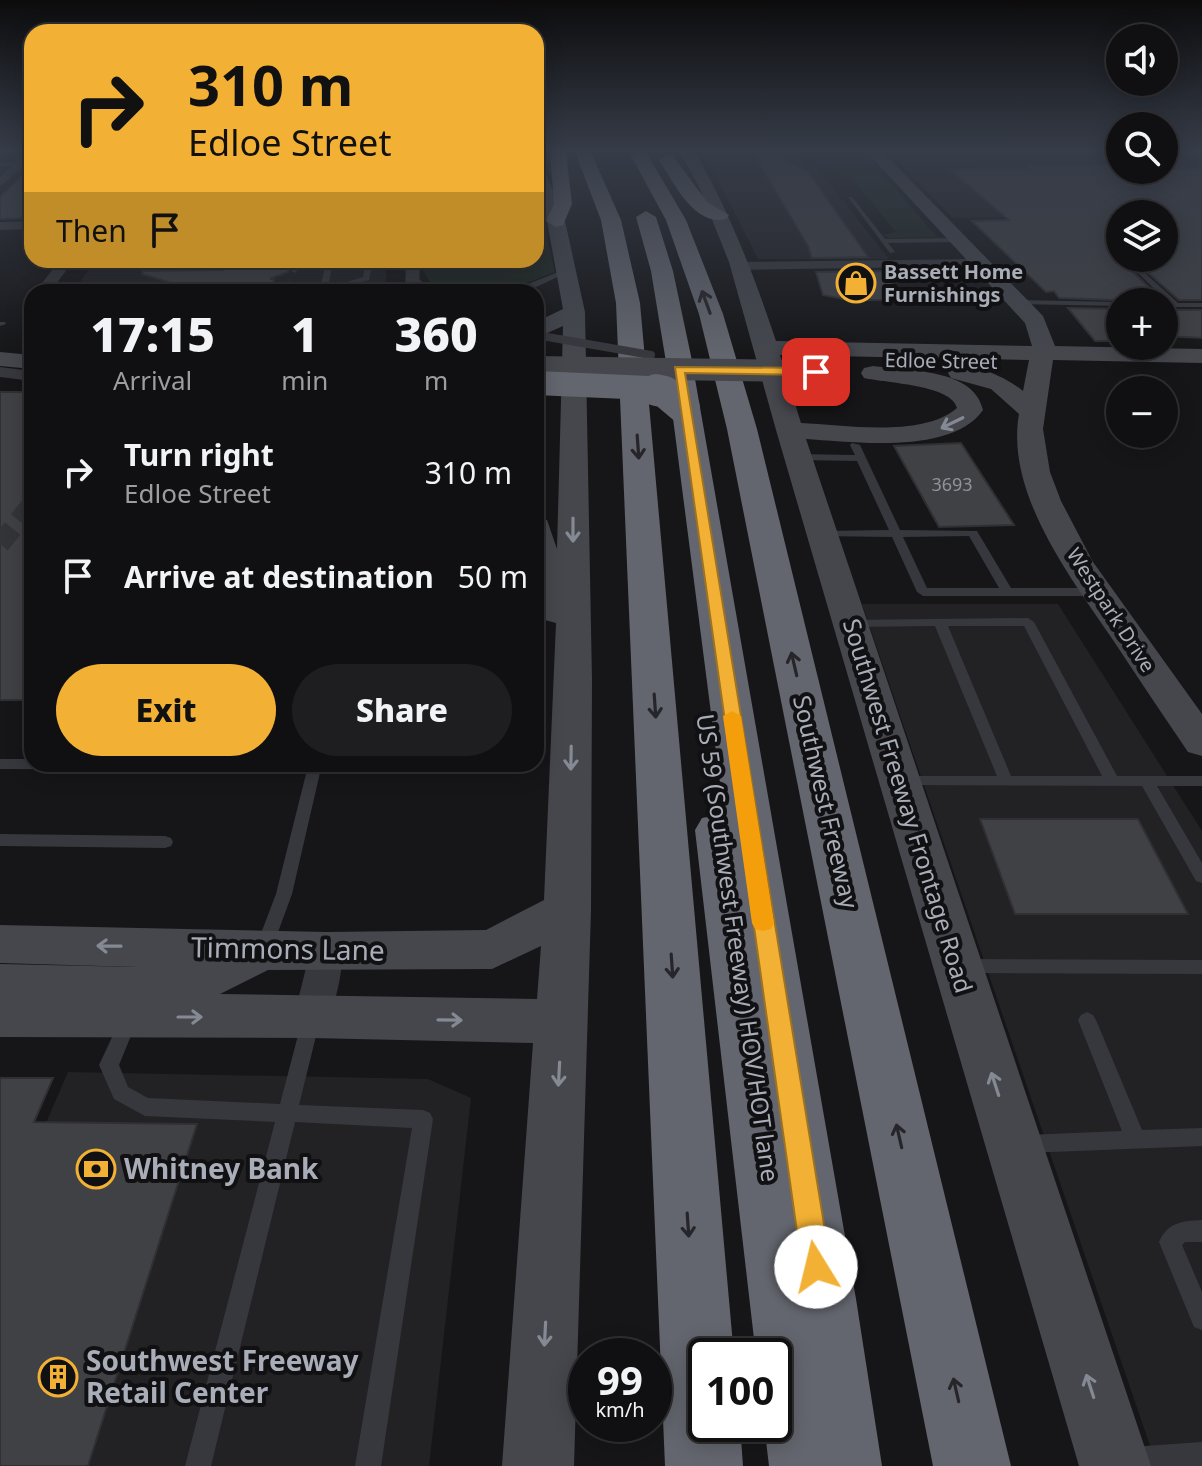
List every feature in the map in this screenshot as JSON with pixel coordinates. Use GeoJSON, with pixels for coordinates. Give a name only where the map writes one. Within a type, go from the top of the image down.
{"type":"FeatureCollection","features":[{"type":"Feature","properties":{"kind":"highway"},"geometry":{"type":"LineString","coordinates":[[611,220],[628,303],[704,1466]]}},
{"type":"Feature","properties":{"kind":"highway","name":"US 59 (Southwest Freeway) HOV/HOT lane"},"geometry":{"type":"LineString","coordinates":[[636,220],[650,254],[660,308],[717,815],[808,1466]]}},
{"type":"Feature","properties":{"kind":"highway"},"geometry":{"type":"LineString","coordinates":[[648,220],[662,271],[669,360],[684,408],[710,573],[821,1299],[843,1466]]}},
{"type":"Feature","properties":{"kind":"highway","name":"Southwest Freeway"},"geometry":{"type":"LineString","coordinates":[[676,220],[711,314],[742,429],[972,1466]]}},
{"type":"Feature","properties":{"kind":"highway"},"geometry":{"type":"LineString","coordinates":[[544,383],[649,388],[665,392],[684,408]]}},
{"type":"Feature","properties":{"kind":"main road"},"geometry":{"type":"LineString","coordinates":[[538,1466],[567,910],[573,680],[574,312],[566,271],[550,220]]}},
{"type":"Feature","properties":{"kind":"main road","name":"Southwest Freeway Frontage Road"},"geometry":{"type":"LineString","coordinates":[[721,220],[767,348],[822,534],[1114,1463]]}},
{"type":"Feature","properties":{"kind":"main road","name":"Westpark Drive"},"geometry":{"type":"LineString","coordinates":[[939,220],[1035,321],[1044,342],[1030,429],[1046,501],[1077,563],[1202,743]]}},
{"type":"Feature","properties":{"kind":"main road"},"geometry":{"type":"LineString","coordinates":[[544,329],[574,312]]}},
{"type":"Feature","properties":{"kind":"main road"},"geometry":{"type":"LineString","coordinates":[[767,348],[1040,363]]}},
{"type":"Feature","properties":{"kind":"main road","name":"Edloe Street"},"geometry":{"type":"LineString","coordinates":[[544,353],[960,373],[1040,363],[1202,370]]}},
{"type":"Feature","properties":{"kind":"main road","name":"Edloe Street"},"geometry":{"type":"LineString","coordinates":[[867,368],[1202,358]]}},
{"type":"Feature","properties":{"kind":"main road"},"geometry":{"type":"LineString","coordinates":[[0,359],[24,361]]}},
{"type":"Feature","properties":{"kind":"main road","name":"Edloe Street"},"geometry":{"type":"LineString","coordinates":[[544,367],[583,368],[669,360]]}},
{"type":"Feature","properties":{"kind":"main road"},"geometry":{"type":"LineString","coordinates":[[794,443],[923,432],[949,426],[970,410],[968,400],[950,386],[867,368]]}},
{"type":"Feature","properties":{"kind":"main road"},"geometry":{"type":"LineString","coordinates":[[960,373],[1000,384],[1033,412]]}},
{"type":"Feature","properties":{"kind":"main road"},"geometry":{"type":"LineString","coordinates":[[544,560],[573,680]]}},
{"type":"Feature","properties":{"kind":"main road","name":"Timmons Lane"},"geometry":{"type":"LineString","coordinates":[[0,944],[327,952],[492,949],[567,910]]}},
{"type":"Feature","properties":{"kind":"main road"},"geometry":{"type":"LineString","coordinates":[[0,985],[135,988],[206,978],[264,949]]}},
{"type":"Feature","properties":{"kind":"main road"},"geometry":{"type":"LineString","coordinates":[[0,1015],[129,1018],[312,1016],[562,1022]]}},
{"type":"Feature","properties":{"kind":"street"},"geometry":{"type":"LineString","coordinates":[[0,232],[24,230]]}},
{"type":"Feature","properties":{"kind":"street"},"geometry":{"type":"LineString","coordinates":[[738,266],[980,263]]}},
{"type":"Feature","properties":{"kind":"street"},"geometry":{"type":"LineString","coordinates":[[48,284],[61,268]]}},
{"type":"Feature","properties":{"kind":"street"},"geometry":{"type":"LineString","coordinates":[[0,372],[24,375]]}},
{"type":"Feature","properties":{"kind":"street"},"geometry":{"type":"LineString","coordinates":[[312,1016],[327,952]]}},
{"type":"Feature","properties":{"kind":"lane"},"geometry":{"type":"LineString","coordinates":[[868,220],[892,252]]}},
{"type":"Feature","properties":{"kind":"lane"},"geometry":{"type":"LineString","coordinates":[[884,241],[958,240]]}},
{"type":"Feature","properties":{"kind":"lane"},"geometry":{"type":"LineString","coordinates":[[345,284],[366,278],[368,268]]}},
{"type":"Feature","properties":{"kind":"lane"},"geometry":{"type":"LineString","coordinates":[[536,284],[566,271]]}},
{"type":"Feature","properties":{"kind":"lane"},"geometry":{"type":"LineString","coordinates":[[1140,272],[1158,288]]}},
{"type":"Feature","properties":{"kind":"lane"},"geometry":{"type":"LineString","coordinates":[[1018,302],[1106,304]]}},
{"type":"Feature","properties":{"kind":"lane"},"geometry":{"type":"LineString","coordinates":[[1178,305],[1202,305]]}},
{"type":"Feature","properties":{"kind":"lane"},"geometry":{"type":"LineString","coordinates":[[544,335],[669,360]]}},
{"type":"Feature","properties":{"kind":"lane"},"geometry":{"type":"LineString","coordinates":[[544,373],[583,368]]}},
{"type":"Feature","properties":{"kind":"lane"},"geometry":{"type":"LineString","coordinates":[[794,443],[861,458]]}},
{"type":"Feature","properties":{"kind":"lane"},"geometry":{"type":"LineString","coordinates":[[855,445],[923,592],[1096,592]]}},
{"type":"Feature","properties":{"kind":"lane"},"geometry":{"type":"LineString","coordinates":[[822,534],[973,533],[1007,592]]}},
{"type":"Feature","properties":{"kind":"lane"},"geometry":{"type":"LineString","coordinates":[[850,623],[1028,622],[1112,781]]}},
{"type":"Feature","properties":{"kind":"lane"},"geometry":{"type":"LineString","coordinates":[[940,623],[1006,781]]}},
{"type":"Feature","properties":{"kind":"lane"},"geometry":{"type":"LineString","coordinates":[[0,764],[24,764]]}},
{"type":"Feature","properties":{"kind":"lane"},"geometry":{"type":"LineString","coordinates":[[264,949],[284,894],[313,772]]}},
{"type":"Feature","properties":{"kind":"lane"},"geometry":{"type":"LineString","coordinates":[[900,781],[1202,781]]}},
{"type":"Feature","properties":{"kind":"lane"},"geometry":{"type":"LineString","coordinates":[[1147,782],[1202,877]]}},
{"type":"Feature","properties":{"kind":"lane"},"geometry":{"type":"LineString","coordinates":[[0,840],[165,842]]}},
{"type":"Feature","properties":{"kind":"lane"},"geometry":{"type":"LineString","coordinates":[[957,966],[1202,967]]}},
{"type":"Feature","properties":{"kind":"lane"},"geometry":{"type":"LineString","coordinates":[[198,1466],[312,1016]]}},
{"type":"Feature","properties":{"kind":"lane"},"geometry":{"type":"LineString","coordinates":[[129,1018],[109,1065],[121,1093],[145,1107],[423,1119],[368,1466]]}},
{"type":"Feature","properties":{"kind":"lane"},"geometry":{"type":"LineString","coordinates":[[1087,1020],[1136,1140]]}},
{"type":"Feature","properties":{"kind":"lane"},"geometry":{"type":"LineString","coordinates":[[1014,1145],[1202,1137]]}},
{"type":"Feature","properties":{"kind":"lane"},"geometry":{"type":"LineString","coordinates":[[1202,1231],[1180,1232],[1170,1242],[1202,1319]]}},
{"type":"Feature","properties":{"kind":"lane"},"geometry":{"type":"LineString","coordinates":[[1114,1463],[1202,1454]]}},
{"type":"Feature","properties":{"kind":"shaded area"},"geometry":{"type":"Polygon","coordinates":[[[738,220],[858,220],[889,259],[758,259],[738,220]]]}},
{"type":"Feature","properties":{"kind":"shaded area"},"geometry":{"type":"Polygon","coordinates":[[[886,220],[923,220],[937,237],[889,238],[883,235],[896,232],[886,220]]]}},
{"type":"Feature","properties":{"kind":"shaded area"},"geometry":{"type":"Polygon","coordinates":[[[544,225],[555,272],[524,284],[431,284],[422,269],[544,268],[544,225]]]}},
{"type":"Feature","properties":{"kind":"shaded area"},"geometry":{"type":"Polygon","coordinates":[[[90,268],[386,268],[386,284],[79,284],[90,268]]]}},
{"type":"Feature","properties":{"kind":"shaded area"},"geometry":{"type":"Polygon","coordinates":[[[862,604],[1058,604],[1202,831],[1202,1466],[1157,1466],[862,604]]]}},
{"type":"Feature","properties":{"kind":"shaded area"},"geometry":{"type":"Polygon","coordinates":[[[68,1072],[428,1079],[471,1098],[429,1466],[0,1466],[0,1229],[68,1072]]]}},
{"type":"Feature","properties":{"kind":"building"},"geometry":{"type":"Polygon","coordinates":[[[793,220],[842,220],[868,257],[812,258],[793,220]]]}},
{"type":"Feature","properties":{"kind":"building"},"geometry":{"type":"Polygon","coordinates":[[[1106,220],[1106,272],[1133,272],[1150,288],[1106,288],[1106,300],[1059,298],[1054,291],[1046,292],[972,221],[1106,220]]]}},
{"type":"Feature","properties":{"kind":"building"},"geometry":{"type":"Polygon","coordinates":[[[1178,220],[1202,220],[1202,300],[1179,300],[1178,288],[1165,288],[1147,272],[1178,272],[1178,220]]]}},
{"type":"Feature","properties":{"kind":"building"},"geometry":{"type":"Polygon","coordinates":[[[290,268],[288,272],[270,279],[274,279],[274,284],[174,284],[142,274],[143,271],[290,268]]]}},
{"type":"Feature","properties":{"kind":"building","name":"Bassett Home Furnishings"},"geometry":{"type":"Polygon","coordinates":[[[885,271],[901,300],[849,300],[823,295],[816,272],[885,271]]]}},
{"type":"Feature","properties":{"kind":"building"},"geometry":{"type":"Polygon","coordinates":[[[1068,308],[1106,309],[1106,341],[1095,341],[1068,308]]]}},
{"type":"Feature","properties":{"kind":"building"},"geometry":{"type":"Polygon","coordinates":[[[1178,310],[1202,310],[1202,338],[1178,337],[1178,310]]]}},
{"type":"Feature","properties":{"kind":"building"},"geometry":{"type":"Polygon","coordinates":[[[0,392],[24,392],[24,700],[0,700],[0,392]]]}},
{"type":"Feature","properties":{"kind":"building"},"geometry":{"type":"Polygon","coordinates":[[[961,443],[1014,525],[939,527],[894,446],[961,443]]]}},
{"type":"Feature","properties":{"kind":"building"},"geometry":{"type":"Polygon","coordinates":[[[980,819],[1138,819],[1188,914],[1015,914],[980,819]]]}},
{"type":"Feature","properties":{"kind":"building","name":"Southwest Freeway Retail Center"},"geometry":{"type":"Polygon","coordinates":[[[0,1078],[53,1078],[34,1122],[197,1124],[88,1466],[0,1466],[0,1078]]]}},
{"type":"Feature","properties":{"kind":"tunnel"},"geometry":{"type":"LineString","coordinates":[[0,544],[24,514]]}},
{"type":"Feature","properties":{"kind":"slow traffic"},"geometry":{"type":"LineString","coordinates":[[732,716],[763,923]]}},
{"type":"Feature","properties":{"kind":"place","name":"Bassett Home Furnishings"},"geometry":{"type":"Point","coordinates":[856,283]}},
{"type":"Feature","properties":{"kind":"place","name":"Whitney Bank"},"geometry":{"type":"Point","coordinates":[96,1169]}},
{"type":"Feature","properties":{"kind":"place","name":"Southwest Freeway Retail Center"},"geometry":{"type":"Point","coordinates":[58,1377]}},
{"type":"Feature","properties":{"kind":"route"},"geometry":{"type":"LineString","coordinates":[[816,372],[679,370],[816,1267]]}}]}
